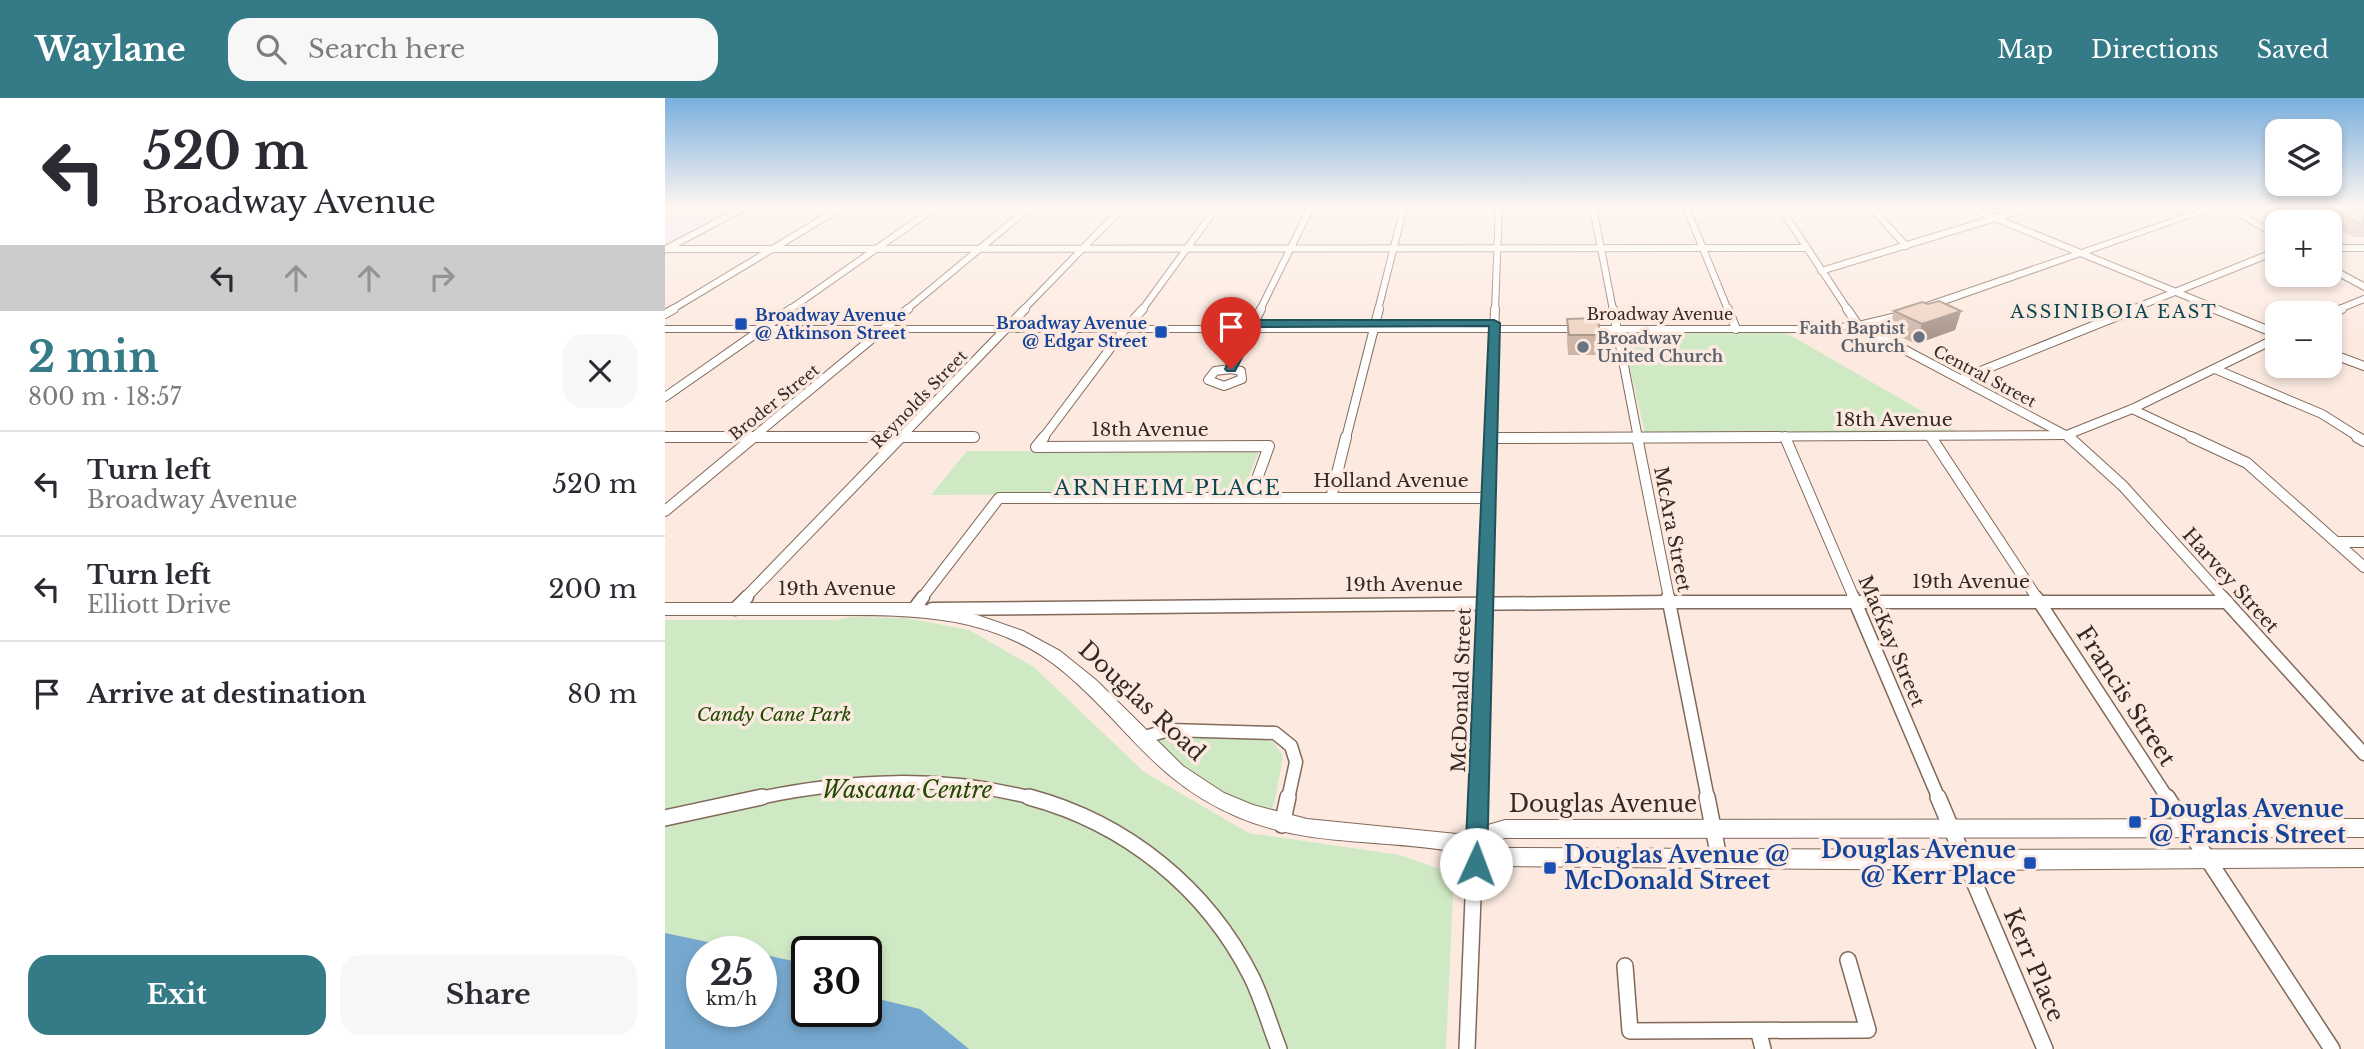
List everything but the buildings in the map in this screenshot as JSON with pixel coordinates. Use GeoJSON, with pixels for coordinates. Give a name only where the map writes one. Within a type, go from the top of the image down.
{"type":"FeatureCollection","features":[{"type":"Feature","properties":{"kind":"street"},"geometry":{"type":"LineString","coordinates":[[665,314],[769,251]]}},
{"type":"Feature","properties":{"kind":"street"},"geometry":{"type":"LineString","coordinates":[[665,397],[872,251]]}},
{"type":"Feature","properties":{"kind":"street","name":"Broder Street"},"geometry":{"type":"LineString","coordinates":[[665,511],[977,251]]}},
{"type":"Feature","properties":{"kind":"street","name":"Reynolds Street"},"geometry":{"type":"LineString","coordinates":[[735,609],[1081,251]]}},
{"type":"Feature","properties":{"kind":"street"},"geometry":{"type":"LineString","coordinates":[[1128,326],[1184,251]]}},
{"type":"Feature","properties":{"kind":"street"},"geometry":{"type":"LineString","coordinates":[[1231,369],[1288,251]]}},
{"type":"Feature","properties":{"kind":"street"},"geometry":{"type":"LineString","coordinates":[[1331,498],[1392,251]]}},
{"type":"Feature","properties":{"kind":"street","name":"McDonald Street"},"geometry":{"type":"LineString","coordinates":[[1467,1049],[1471,843],[1485,605],[1497,251]]}},
{"type":"Feature","properties":{"kind":"street","name":"McAra Street"},"geometry":{"type":"LineString","coordinates":[[1602,251],[1719,858]]}},
{"type":"Feature","properties":{"kind":"street"},"geometry":{"type":"LineString","coordinates":[[1705,251],[1735,326]]}},
{"type":"Feature","properties":{"kind":"street"},"geometry":{"type":"LineString","coordinates":[[1808,251],[1856,322]]}},
{"type":"Feature","properties":{"kind":"street"},"geometry":{"type":"LineString","coordinates":[[1821,271],[1888,251]]}},
{"type":"Feature","properties":{"kind":"street"},"geometry":{"type":"LineString","coordinates":[[2079,252],[2265,331]]}},
{"type":"Feature","properties":{"kind":"street","name":"Broadway Avenue"},"geometry":{"type":"LineString","coordinates":[[665,329],[1735,326],[1810,329],[1903,315],[2079,252]]}},
{"type":"Feature","properties":{"kind":"street"},"geometry":{"type":"LineString","coordinates":[[1961,379],[2265,256]]}},
{"type":"Feature","properties":{"kind":"street"},"geometry":{"type":"LineString","coordinates":[[2342,263],[2364,276]]}},
{"type":"Feature","properties":{"kind":"street"},"geometry":{"type":"LineString","coordinates":[[2342,274],[2364,287]]}},
{"type":"Feature","properties":{"kind":"street"},"geometry":{"type":"LineString","coordinates":[[2342,308],[2364,299]]}},
{"type":"Feature","properties":{"kind":"street","name":"Central Street"},"geometry":{"type":"LineString","coordinates":[[1856,322],[2067,435]]}},
{"type":"Feature","properties":{"kind":"street","name":"Broadway Avenue"},"geometry":{"type":"LineString","coordinates":[[665,324],[765,327]]}},
{"type":"Feature","properties":{"kind":"street","name":"18th Avenue"},"geometry":{"type":"LineString","coordinates":[[1128,326],[1036,447],[1269,446],[1251,498]]}},
{"type":"Feature","properties":{"kind":"street","name":"18th Avenue"},"geometry":{"type":"LineString","coordinates":[[1491,438],[2067,435],[2132,409],[2265,342]]}},
{"type":"Feature","properties":{"kind":"street"},"geometry":{"type":"LineString","coordinates":[[2342,358],[2364,366]]}},
{"type":"Feature","properties":{"kind":"street"},"geometry":{"type":"LineString","coordinates":[[2215,369],[2322,414],[2364,441]]}},
{"type":"Feature","properties":{"kind":"street"},"geometry":{"type":"LineString","coordinates":[[2132,409],[2247,463],[2364,567]]}},
{"type":"Feature","properties":{"kind":"street","name":"Harvey Street"},"geometry":{"type":"LineString","coordinates":[[2067,435],[2123,486],[2364,754]]}},
{"type":"Feature","properties":{"kind":"street"},"geometry":{"type":"LineString","coordinates":[[665,437],[974,437]]}},
{"type":"Feature","properties":{"kind":"street","name":"MacKay Street"},"geometry":{"type":"LineString","coordinates":[[1785,437],[1965,860]]}},
{"type":"Feature","properties":{"kind":"street","name":"Francis Street"},"geometry":{"type":"LineString","coordinates":[[1931,437],[2332,1049]]}},
{"type":"Feature","properties":{"kind":"street","name":"Holland Avenue"},"geometry":{"type":"LineString","coordinates":[[914,609],[999,498],[1489,498]]}},
{"type":"Feature","properties":{"kind":"street"},"geometry":{"type":"LineString","coordinates":[[2336,542],[2364,542]]}},
{"type":"Feature","properties":{"kind":"street","name":"19th Avenue"},"geometry":{"type":"LineString","coordinates":[[665,610],[1669,602],[2227,602]]}},
{"type":"Feature","properties":{"kind":"street","name":"Douglas Road"},"geometry":{"type":"LineString","coordinates":[[914,609],[978,620],[1038,644],[1074,670],[1167,765],[1191,784],[1246,813],[1282,825],[1325,832],[1471,843]]}},
{"type":"Feature","properties":{"kind":"street"},"geometry":{"type":"LineString","coordinates":[[1141,738],[1169,730],[1275,733],[1291,746],[1296,762],[1282,825]]}},
{"type":"Feature","properties":{"kind":"street"},"geometry":{"type":"LineString","coordinates":[[665,818],[801,790],[900,781],[973,785],[1013,791],[1056,802],[1095,818],[1127,836],[1157,858],[1218,920],[1260,994],[1279,1049]]}},
{"type":"Feature","properties":{"kind":"street","name":"Douglas Avenue"},"geometry":{"type":"LineString","coordinates":[[1471,843],[1505,829],[2364,828]]}},
{"type":"Feature","properties":{"kind":"street"},"geometry":{"type":"LineString","coordinates":[[1471,843],[1502,857],[1965,860],[2364,858]]}},
{"type":"Feature","properties":{"kind":"street","name":"Kerr Place"},"geometry":{"type":"LineString","coordinates":[[1965,860],[2045,1049]]}},
{"type":"Feature","properties":{"kind":"street"},"geometry":{"type":"LineString","coordinates":[[1625,966],[1630,1031],[1761,1041],[1868,1030],[1848,960]]}},
{"type":"Feature","properties":{"kind":"green space"},"geometry":{"type":"Polygon","coordinates":[[[1621,331],[1783,331],[1960,433],[1645,433],[1621,331]]]}},
{"type":"Feature","properties":{"kind":"green space"},"geometry":{"type":"Polygon","coordinates":[[[967,451],[1259,451],[1242,494],[931,495],[967,451]]]}},
{"type":"Feature","properties":{"kind":"green space","name":"Wascana Centre"},"geometry":{"type":"Polygon","coordinates":[[[906,618],[969,630],[1034,667],[1144,772],[1249,833],[1400,855],[1454,874],[1446,1049],[665,1049],[665,620],[906,618]]]}},
{"type":"Feature","properties":{"kind":"green space"},"geometry":{"type":"Polygon","coordinates":[[[1163,737],[1258,737],[1273,742],[1283,756],[1274,806],[1267,811],[1207,783],[1181,765],[1156,740],[1163,737]]]}},
{"type":"Feature","properties":{"kind":"water"},"geometry":{"type":"Polygon","coordinates":[[[665,933],[686,937],[686,1027],[777,1027],[777,957],[791,961],[791,1027],[882,1027],[882,1000],[920,1009],[969,1049],[665,1049],[665,933]]]}},
{"type":"Feature","properties":{"kind":"place","name":"Broadway Avenue @ Atkinson Street"},"geometry":{"type":"Point","coordinates":[741,324]}},
{"type":"Feature","properties":{"kind":"place","name":"Broadway Avenue @ Edgar Street"},"geometry":{"type":"Point","coordinates":[1161,332]}},
{"type":"Feature","properties":{"kind":"place","name":"Faith Baptist Church"},"geometry":{"type":"Point","coordinates":[1919,337]}},
{"type":"Feature","properties":{"kind":"place","name":"Broadway United Church"},"geometry":{"type":"Point","coordinates":[1583,347]}},
{"type":"Feature","properties":{"kind":"place","name":"Douglas Avenue @ Francis Street"},"geometry":{"type":"Point","coordinates":[2135,822]}},
{"type":"Feature","properties":{"kind":"place","name":"Douglas Avenue @ Kerr Place"},"geometry":{"type":"Point","coordinates":[2030,863]}},
{"type":"Feature","properties":{"kind":"place","name":"Douglas Avenue @ McDonald Street"},"geometry":{"type":"Point","coordinates":[1550,868]}},
{"type":"Feature","properties":{"kind":"district","name":"ASSINIBOIA EAST"},"geometry":{"type":"Point","coordinates":[2114,312]}},
{"type":"Feature","properties":{"kind":"district","name":"ARNHEIM PLACE"},"geometry":{"type":"Point","coordinates":[1168,488]}},
{"type":"Feature","properties":{"kind":"route"},"geometry":{"type":"LineString","coordinates":[[1231,369],[1254,323],[1494,323],[1476,864]]}},
{"type":"Feature","properties":{"kind":"park label","name":"Candy Cane Park"},"geometry":{"type":"Point","coordinates":[774,714]}}]}
